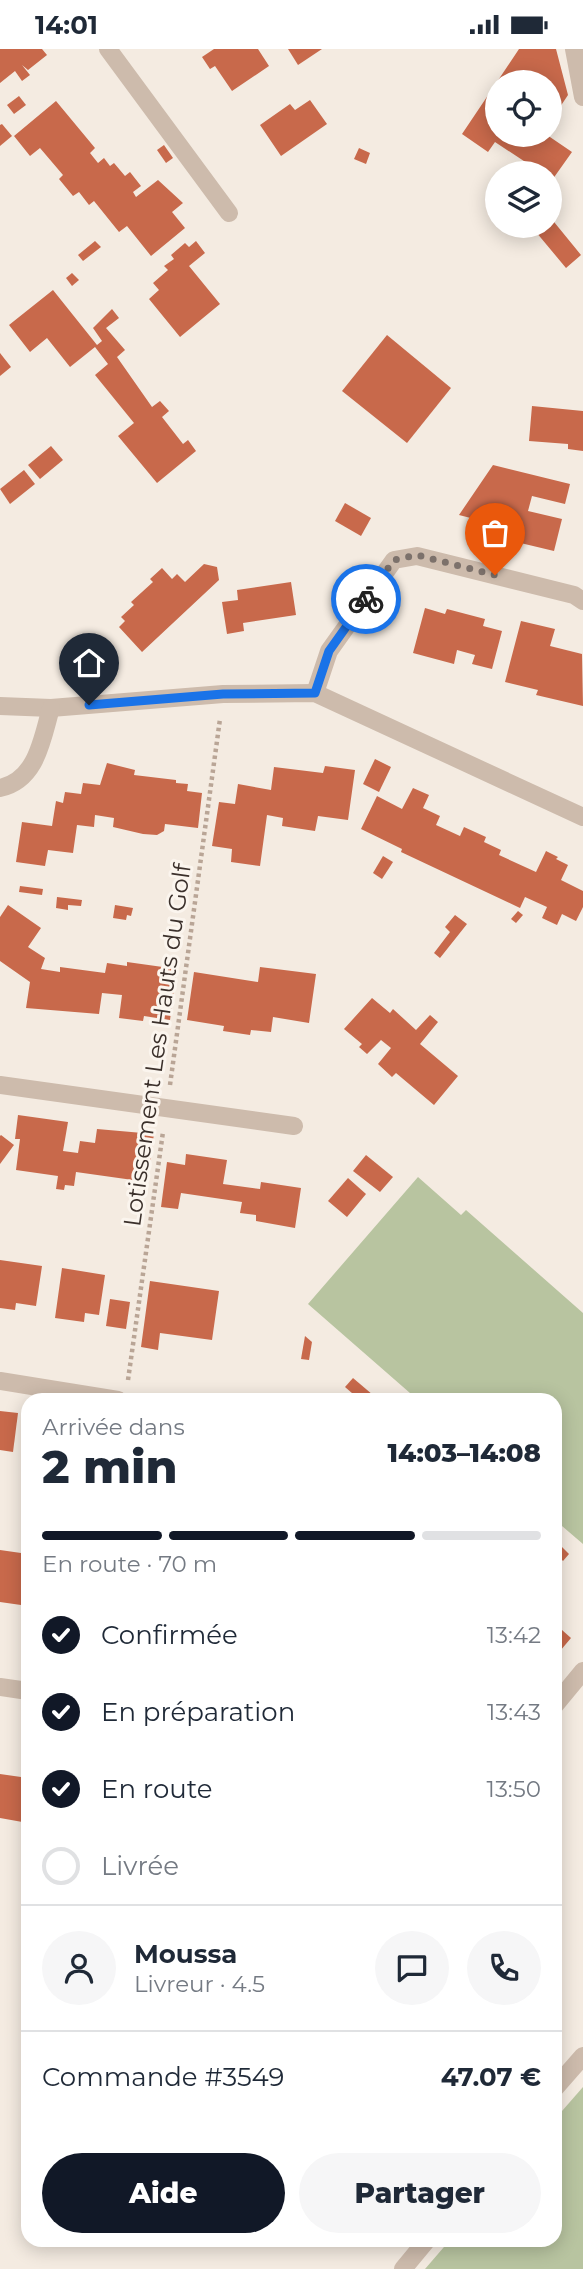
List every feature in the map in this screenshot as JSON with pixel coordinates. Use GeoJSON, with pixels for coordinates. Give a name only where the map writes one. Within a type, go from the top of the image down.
{"type":"FeatureCollection","features":[{"type":"Feature","properties":{"kind":"street"},"geometry":{"type":"LineString","coordinates":[[108,49],[229,213]]}},
{"type":"Feature","properties":{"kind":"street"},"geometry":{"type":"LineString","coordinates":[[574,49],[583,97]]}},
{"type":"Feature","properties":{"kind":"street"},"geometry":{"type":"LineString","coordinates":[[315,693],[329,651],[394,560],[417,555],[574,595],[583,601]]}},
{"type":"Feature","properties":{"kind":"street"},"geometry":{"type":"LineString","coordinates":[[0,706],[51,708],[223,694],[315,693],[583,817]]}},
{"type":"Feature","properties":{"kind":"street"},"geometry":{"type":"LineString","coordinates":[[0,788],[8,786],[34,765],[51,708]]}},
{"type":"Feature","properties":{"kind":"street"},"geometry":{"type":"LineString","coordinates":[[0,1085],[294,1126]]}},
{"type":"Feature","properties":{"kind":"street"},"geometry":{"type":"LineString","coordinates":[[0,1381],[123,1393]]}},
{"type":"Feature","properties":{"kind":"street"},"geometry":{"type":"LineString","coordinates":[[562,1696],[583,1671]]}},
{"type":"Feature","properties":{"kind":"street"},"geometry":{"type":"LineString","coordinates":[[0,1687],[21,1690]]}},
{"type":"Feature","properties":{"kind":"street"},"geometry":{"type":"LineString","coordinates":[[562,2080],[583,2056]]}},
{"type":"Feature","properties":{"kind":"street"},"geometry":{"type":"LineString","coordinates":[[403,2269],[421,2247]]}},
{"type":"Feature","properties":{"kind":"path","name":"Lotissement Les Hauts du Golf"},"geometry":{"type":"LineString","coordinates":[[123,1393],[166,1109],[223,694]]}},
{"type":"Feature","properties":{"kind":"green space"},"geometry":{"type":"Polygon","coordinates":[[[418,1177],[461,1215],[466,1210],[583,1313],[583,1544],[562,1526],[562,1393],[410,1393],[308,1304],[418,1177]]]}},
{"type":"Feature","properties":{"kind":"green space"},"geometry":{"type":"Polygon","coordinates":[[[583,2087],[583,2269],[425,2269],[444,2247],[562,2247],[562,2111],[583,2087]]]}},
{"type":"Feature","properties":{"kind":"building"},"geometry":{"type":"Polygon","coordinates":[[[0,49],[42,49],[47,55],[28,70],[22,65],[30,75],[22,81],[15,71],[0,83],[0,49]]]}},
{"type":"Feature","properties":{"kind":"building"},"geometry":{"type":"Polygon","coordinates":[[[214,49],[258,49],[269,66],[232,91],[215,66],[210,69],[202,57],[214,49]]]}},
{"type":"Feature","properties":{"kind":"building"},"geometry":{"type":"Polygon","coordinates":[[[288,49],[322,49],[298,65],[288,49]]]}},
{"type":"Feature","properties":{"kind":"building"},"geometry":{"type":"Polygon","coordinates":[[[519,49],[556,49],[561,70],[505,70],[519,49]]]}},
{"type":"Feature","properties":{"kind":"building"},"geometry":{"type":"Polygon","coordinates":[[[562,72],[568,95],[562,104],[562,72]]]}},
{"type":"Feature","properties":{"kind":"building"},"geometry":{"type":"Polygon","coordinates":[[[19,96],[26,105],[14,114],[7,105],[19,96]]]}},
{"type":"Feature","properties":{"kind":"building"},"geometry":{"type":"Polygon","coordinates":[[[310,100],[327,124],[281,156],[260,125],[290,104],[295,110],[310,100]]]}},
{"type":"Feature","properties":{"kind":"building"},"geometry":{"type":"Polygon","coordinates":[[[485,100],[485,147],[492,147],[488,152],[462,134],[485,100]]]}},
{"type":"Feature","properties":{"kind":"building"},"geometry":{"type":"Polygon","coordinates":[[[56,101],[95,148],[90,153],[98,163],[104,158],[110,166],[114,163],[125,176],[130,172],[141,186],[133,192],[136,197],[158,180],[183,203],[172,212],[185,228],[151,256],[127,226],[119,232],[94,201],[89,205],[79,192],[73,196],[59,179],[63,175],[40,148],[30,156],[14,136],[56,101]]]}},
{"type":"Feature","properties":{"kind":"building"},"geometry":{"type":"Polygon","coordinates":[[[0,125],[12,136],[0,146],[0,125]]]}},
{"type":"Feature","properties":{"kind":"building"},"geometry":{"type":"Polygon","coordinates":[[[164,145],[173,158],[166,163],[157,150],[164,145]]]}},
{"type":"Feature","properties":{"kind":"building"},"geometry":{"type":"Polygon","coordinates":[[[562,145],[572,152],[562,166],[562,161],[524,161],[503,147],[562,145]]]}},
{"type":"Feature","properties":{"kind":"building"},"geometry":{"type":"Polygon","coordinates":[[[359,148],[370,153],[366,164],[354,159],[359,148]]]}},
{"type":"Feature","properties":{"kind":"building"},"geometry":{"type":"Polygon","coordinates":[[[562,232],[581,255],[566,268],[541,238],[562,238],[562,232]]]}},
{"type":"Feature","properties":{"kind":"building"},"geometry":{"type":"Polygon","coordinates":[[[95,241],[101,247],[83,261],[78,255],[95,241]]]}},
{"type":"Feature","properties":{"kind":"building"},"geometry":{"type":"Polygon","coordinates":[[[196,241],[205,253],[189,266],[220,304],[180,337],[149,299],[159,290],[153,283],[168,270],[164,266],[174,259],[171,255],[185,243],[189,247],[196,241]]]}},
{"type":"Feature","properties":{"kind":"building"},"geometry":{"type":"Polygon","coordinates":[[[72,273],[79,280],[72,286],[66,278],[72,273]]]}},
{"type":"Feature","properties":{"kind":"building"},"geometry":{"type":"Polygon","coordinates":[[[53,290],[97,345],[102,341],[93,328],[112,309],[119,318],[106,328],[125,350],[117,357],[152,407],[160,401],[169,411],[162,417],[183,444],[188,440],[196,451],[157,483],[118,436],[134,423],[95,375],[108,364],[95,347],[70,367],[47,338],[30,352],[9,325],[53,290]]]}},
{"type":"Feature","properties":{"kind":"building"},"geometry":{"type":"Polygon","coordinates":[[[387,335],[451,388],[407,443],[342,391],[387,335]]]}},
{"type":"Feature","properties":{"kind":"building"},"geometry":{"type":"Polygon","coordinates":[[[0,353],[11,367],[0,376],[0,353]]]}},
{"type":"Feature","properties":{"kind":"building"},"geometry":{"type":"Polygon","coordinates":[[[532,406],[583,411],[583,451],[568,449],[568,444],[529,441],[532,406]]]}},
{"type":"Feature","properties":{"kind":"building"},"geometry":{"type":"Polygon","coordinates":[[[51,446],[63,460],[40,479],[28,465],[51,446]]]}},
{"type":"Feature","properties":{"kind":"building"},"geometry":{"type":"Polygon","coordinates":[[[493,465],[570,484],[565,504],[532,496],[528,511],[562,519],[554,551],[487,535],[490,523],[459,515],[493,465]]]}},
{"type":"Feature","properties":{"kind":"building"},"geometry":{"type":"Polygon","coordinates":[[[24,470],[35,484],[10,504],[0,489],[24,470]]]}},
{"type":"Feature","properties":{"kind":"building"},"geometry":{"type":"Polygon","coordinates":[[[345,503],[371,518],[361,536],[335,521],[345,503]]]}},
{"type":"Feature","properties":{"kind":"building"},"geometry":{"type":"Polygon","coordinates":[[[204,564],[217,567],[219,580],[142,652],[119,627],[125,621],[121,617],[134,605],[131,602],[153,582],[150,579],[162,568],[172,579],[177,574],[185,582],[204,564]]]}},
{"type":"Feature","properties":{"kind":"building"},"geometry":{"type":"Polygon","coordinates":[[[291,582],[296,615],[243,623],[244,631],[227,634],[222,602],[238,600],[237,590],[291,582]]]}},
{"type":"Feature","properties":{"kind":"building"},"geometry":{"type":"Polygon","coordinates":[[[425,608],[445,614],[447,609],[485,619],[483,626],[502,631],[492,669],[472,664],[475,655],[457,650],[454,664],[413,653],[425,608]]]}},
{"type":"Feature","properties":{"kind":"building"},"geometry":{"type":"Polygon","coordinates":[[[521,621],[555,629],[550,646],[582,654],[583,706],[536,695],[538,690],[505,682],[521,621]]]}},
{"type":"Feature","properties":{"kind":"building"},"geometry":{"type":"Polygon","coordinates":[[[375,759],[391,767],[379,792],[363,784],[375,759]]]}},
{"type":"Feature","properties":{"kind":"building"},"geometry":{"type":"Polygon","coordinates":[[[107,763],[135,770],[134,775],[176,780],[176,783],[188,784],[187,791],[202,793],[198,828],[165,824],[164,831],[157,835],[143,834],[113,827],[114,818],[95,815],[94,827],[77,825],[73,853],[48,850],[45,866],[16,862],[22,822],[52,826],[56,801],[63,803],[65,792],[81,794],[83,783],[100,785],[107,763]]]}},
{"type":"Feature","properties":{"kind":"building"},"geometry":{"type":"Polygon","coordinates":[[[325,766],[355,770],[348,820],[318,816],[315,831],[282,826],[283,818],[267,815],[260,866],[231,862],[232,849],[212,846],[219,802],[235,804],[238,784],[271,790],[274,767],[323,773],[325,766]]]}},
{"type":"Feature","properties":{"kind":"building"},"geometry":{"type":"Polygon","coordinates":[[[413,788],[429,795],[423,808],[440,816],[436,825],[460,836],[464,827],[486,837],[484,842],[501,850],[499,855],[536,872],[546,851],[568,865],[561,880],[583,891],[583,907],[576,921],[562,914],[557,925],[542,918],[547,907],[525,897],[520,908],[401,852],[402,849],[361,829],[377,796],[402,809],[413,788]]]}},
{"type":"Feature","properties":{"kind":"building"},"geometry":{"type":"Polygon","coordinates":[[[383,856],[393,862],[382,879],[373,873],[383,856]]]}},
{"type":"Feature","properties":{"kind":"building"},"geometry":{"type":"Polygon","coordinates":[[[20,886],[43,889],[42,895],[19,892],[20,886]]]}},
{"type":"Feature","properties":{"kind":"building"},"geometry":{"type":"Polygon","coordinates":[[[57,897],[82,900],[81,906],[68,905],[68,910],[56,908],[57,897]]]}},
{"type":"Feature","properties":{"kind":"building"},"geometry":{"type":"Polygon","coordinates":[[[8,905],[41,928],[28,947],[45,958],[41,969],[60,972],[60,967],[105,973],[107,963],[127,966],[127,962],[177,969],[170,1020],[144,1016],[143,1021],[119,1018],[122,995],[102,993],[99,1014],[26,1008],[30,982],[0,961],[0,917],[8,905]]]}},
{"type":"Feature","properties":{"kind":"building"},"geometry":{"type":"Polygon","coordinates":[[[115,905],[133,908],[131,916],[127,915],[126,920],[113,918],[115,905]]]}},
{"type":"Feature","properties":{"kind":"building"},"geometry":{"type":"Polygon","coordinates":[[[518,911],[523,915],[516,923],[511,919],[518,911]]]}},
{"type":"Feature","properties":{"kind":"building"},"geometry":{"type":"Polygon","coordinates":[[[455,915],[467,924],[440,958],[434,953],[450,932],[445,927],[455,915]]]}},
{"type":"Feature","properties":{"kind":"building"},"geometry":{"type":"Polygon","coordinates":[[[260,967],[316,974],[309,1023],[273,1017],[271,1032],[251,1030],[250,1035],[223,1031],[224,1026],[187,1020],[194,972],[258,982],[260,967]]]}},
{"type":"Feature","properties":{"kind":"building"},"geometry":{"type":"Polygon","coordinates":[[[372,998],[390,1013],[393,1009],[416,1030],[430,1015],[438,1022],[420,1044],[458,1076],[434,1105],[396,1073],[392,1077],[378,1064],[391,1048],[381,1040],[367,1054],[359,1047],[362,1044],[344,1029],[372,998]]]}},
{"type":"Feature","properties":{"kind":"building"},"geometry":{"type":"Polygon","coordinates":[[[18,1115],[68,1122],[63,1151],[78,1153],[80,1141],[95,1143],[97,1129],[154,1134],[147,1182],[76,1172],[74,1186],[65,1185],[64,1190],[56,1189],[58,1176],[16,1170],[20,1139],[15,1139],[18,1115]]]}},
{"type":"Feature","properties":{"kind":"building"},"geometry":{"type":"Polygon","coordinates":[[[0,1136],[14,1145],[0,1164],[0,1136]]]}},
{"type":"Feature","properties":{"kind":"building"},"geometry":{"type":"Polygon","coordinates":[[[186,1154],[227,1160],[223,1184],[260,1189],[261,1182],[301,1188],[295,1228],[256,1221],[256,1215],[240,1213],[242,1202],[181,1193],[178,1209],[161,1207],[167,1162],[185,1165],[186,1154]]]}},
{"type":"Feature","properties":{"kind":"building"},"geometry":{"type":"Polygon","coordinates":[[[366,1155],[393,1177],[380,1192],[353,1171],[366,1155]]]}},
{"type":"Feature","properties":{"kind":"building"},"geometry":{"type":"Polygon","coordinates":[[[348,1178],[366,1194],[347,1217],[328,1201],[348,1178]]]}},
{"type":"Feature","properties":{"kind":"building"},"geometry":{"type":"Polygon","coordinates":[[[0,1260],[42,1266],[36,1306],[16,1303],[15,1310],[0,1308],[0,1260]]]}},
{"type":"Feature","properties":{"kind":"building"},"geometry":{"type":"Polygon","coordinates":[[[62,1268],[105,1275],[99,1315],[85,1313],[84,1322],[55,1318],[62,1268]]]}},
{"type":"Feature","properties":{"kind":"building"},"geometry":{"type":"Polygon","coordinates":[[[150,1281],[219,1291],[212,1340],[160,1333],[158,1350],[141,1347],[150,1281]]]}},
{"type":"Feature","properties":{"kind":"building"},"geometry":{"type":"Polygon","coordinates":[[[110,1299],[130,1302],[126,1329],[106,1326],[110,1299]]]}},
{"type":"Feature","properties":{"kind":"building"},"geometry":{"type":"Polygon","coordinates":[[[305,1336],[312,1342],[309,1360],[301,1359],[305,1336]]]}},
{"type":"Feature","properties":{"kind":"building"},"geometry":{"type":"Polygon","coordinates":[[[353,1378],[371,1393],[352,1393],[345,1387],[353,1378]]]}},
{"type":"Feature","properties":{"kind":"building"},"geometry":{"type":"Polygon","coordinates":[[[0,1411],[18,1413],[13,1452],[0,1450],[0,1411]]]}},
{"type":"Feature","properties":{"kind":"building"},"geometry":{"type":"Polygon","coordinates":[[[562,1547],[569,1554],[562,1560],[562,1547]]]}},
{"type":"Feature","properties":{"kind":"building"},"geometry":{"type":"Polygon","coordinates":[[[0,1550],[21,1553],[21,1605],[0,1602],[0,1550]]]}},
{"type":"Feature","properties":{"kind":"building"},"geometry":{"type":"Polygon","coordinates":[[[562,1630],[571,1638],[562,1649],[562,1630]]]}},
{"type":"Feature","properties":{"kind":"building"},"geometry":{"type":"Polygon","coordinates":[[[0,1774],[21,1777],[21,1822],[0,1818],[0,1774]]]}},
{"type":"Feature","properties":{"kind":"way so far"},"geometry":{"type":"LineString","coordinates":[[366,599],[394,560],[417,555],[495,575]]}},
{"type":"Feature","properties":{"kind":"route"},"geometry":{"type":"LineString","coordinates":[[89,705],[223,694],[315,693],[329,651],[366,599]]}}]}
